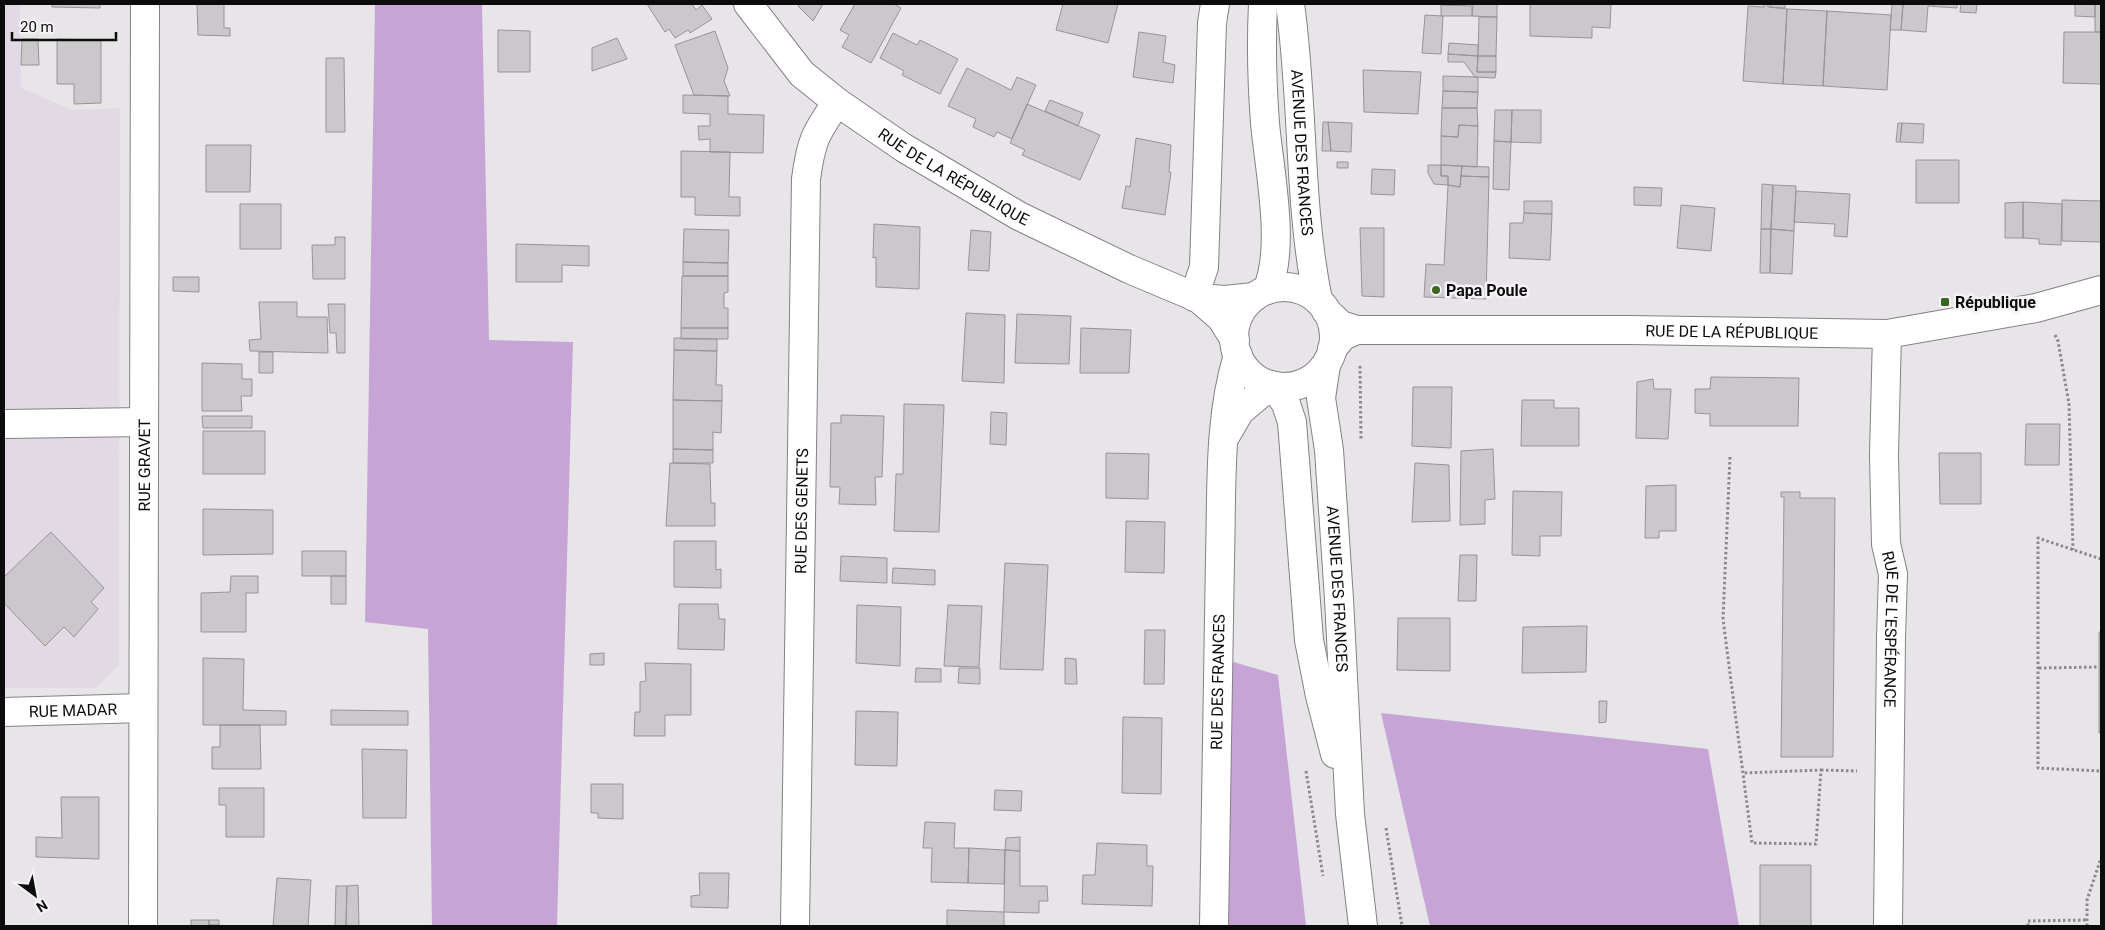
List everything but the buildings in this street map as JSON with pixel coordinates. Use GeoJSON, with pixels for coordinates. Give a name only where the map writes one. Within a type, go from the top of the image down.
{"type":"FeatureCollection","features":[{"type":"Feature","properties":{"kind":"street","name":"RUE GRAVET"},"geometry":{"type":"LineString","coordinates":[[143,926],[145,4]]}},
{"type":"Feature","properties":{"kind":"street","name":"RUE DE LA RÉPUBLIQUE"},"geometry":{"type":"LineString","coordinates":[[748,4],[802,74],[836,102],[904,148],[1020,216],[1129,269],[1196,298],[1221,318],[1236,348]]}},
{"type":"Feature","properties":{"kind":"street"},"geometry":{"type":"LineString","coordinates":[[1196,298],[1204,267],[1212,23],[1215,4]]}},
{"type":"Feature","properties":{"kind":"street","name":"AVENUE DES FRANCES"},"geometry":{"type":"LineString","coordinates":[[1260,293],[1273,270],[1275,229],[1262,65],[1263,4]]}},
{"type":"Feature","properties":{"kind":"street","name":"AVENUE DES FRANCES"},"geometry":{"type":"LineString","coordinates":[[1290,4],[1296,58],[1309,239],[1322,305]]}},
{"type":"Feature","properties":{"kind":"street","name":"RUE DES GENETS"},"geometry":{"type":"LineString","coordinates":[[795,926],[806,179],[810,149],[816,133],[836,102]]}},
{"type":"Feature","properties":{"kind":"street"},"geometry":{"type":"LineString","coordinates":[[1329,357],[1332,324],[1322,305],[1307,292],[1294,288],[1280,287],[1260,293],[1244,307],[1237,320],[1236,348],[1249,373],[1273,385],[1298,385],[1318,374],[1343,336],[1358,330]]}},
{"type":"Feature","properties":{"kind":"street","name":"RUE DE LA RÉPUBLIQUE"},"geometry":{"type":"LineString","coordinates":[[1322,305],[1341,326],[1358,330],[1629,330],[1887,334],[2036,308],[2101,290]]}},
{"type":"Feature","properties":{"kind":"street","name":"RUE DE LA RÉPUBLIQUE"},"geometry":{"type":"LineString","coordinates":[[1196,298],[1225,300],[1260,293]]}},
{"type":"Feature","properties":{"kind":"street","name":"RUE DE L'ESPÉRANCE"},"geometry":{"type":"LineString","coordinates":[[1887,334],[1884,455],[1886,544],[1893,574],[1890,637],[1888,926]]}},
{"type":"Feature","properties":{"kind":"street","name":"RUE DES FRANCES"},"geometry":{"type":"LineString","coordinates":[[1214,926],[1217,665],[1224,438],[1236,348]]}},
{"type":"Feature","properties":{"kind":"street","name":"AVENUE DES FRANCES"},"geometry":{"type":"LineString","coordinates":[[1329,357],[1321,398],[1329,450],[1350,814],[1363,926]]}},
{"type":"Feature","properties":{"kind":"street","name":"AVENUE DES FRANCES"},"geometry":{"type":"LineString","coordinates":[[1273,385],[1286,404],[1292,422],[1309,640],[1320,696],[1350,814]]}},
{"type":"Feature","properties":{"kind":"street","name":"RUE DES FRANCES"},"geometry":{"type":"LineString","coordinates":[[1224,438],[1240,411],[1273,385]]}},
{"type":"Feature","properties":{"kind":"street"},"geometry":{"type":"LineString","coordinates":[[4,424],[144,422]]}},
{"type":"Feature","properties":{"kind":"street","name":"RUE MADAR"},"geometry":{"type":"LineString","coordinates":[[4,712],[143,708]]}},
{"type":"Feature","properties":{"kind":"path"},"geometry":{"type":"LineString","coordinates":[[2036,308],[2058,341],[2068,404],[2073,550]]}},
{"type":"Feature","properties":{"kind":"path"},"geometry":{"type":"LineString","coordinates":[[1730,456],[1722,619],[1752,843],[1816,844],[1821,770],[1743,773]]}},
{"type":"Feature","properties":{"kind":"path"},"geometry":{"type":"LineString","coordinates":[[2101,559],[2038,538],[2036,636],[2039,668],[2038,768],[2101,771]]}},
{"type":"Feature","properties":{"kind":"path"},"geometry":{"type":"LineString","coordinates":[[2039,668],[2099,667]]}},
{"type":"Feature","properties":{"kind":"path"},"geometry":{"type":"LineString","coordinates":[[2087,926],[2087,900],[2101,858]]}},
{"type":"Feature","properties":{"kind":"path"},"geometry":{"type":"LineString","coordinates":[[2028,926],[2028,921],[2087,920]]}},
{"type":"Feature","properties":{"kind":"shaded area"},"geometry":{"type":"Polygon","coordinates":[[[4,4],[20,4],[21,88],[73,110],[120,108],[119,665],[96,688],[4,688],[4,4]]]}},
{"type":"Feature","properties":{"kind":"shaded area"},"geometry":{"type":"Polygon","coordinates":[[[375,4],[482,4],[489,340],[573,342],[557,926],[432,926],[428,629],[365,622],[375,4]]]}},
{"type":"Feature","properties":{"kind":"shaded area"},"geometry":{"type":"Polygon","coordinates":[[[1230,661],[1278,675],[1306,926],[1228,926],[1230,661]]]}},
{"type":"Feature","properties":{"kind":"shaded area"},"geometry":{"type":"Polygon","coordinates":[[[1381,713],[1708,749],[1739,926],[1430,926],[1381,713]]]}},
{"type":"Feature","properties":{"kind":"place","name":"Papa Poule"},"geometry":{"type":"Point","coordinates":[1436,290]}},
{"type":"Feature","properties":{"kind":"place","name":"République"},"geometry":{"type":"Point","coordinates":[1945,302]}}]}
